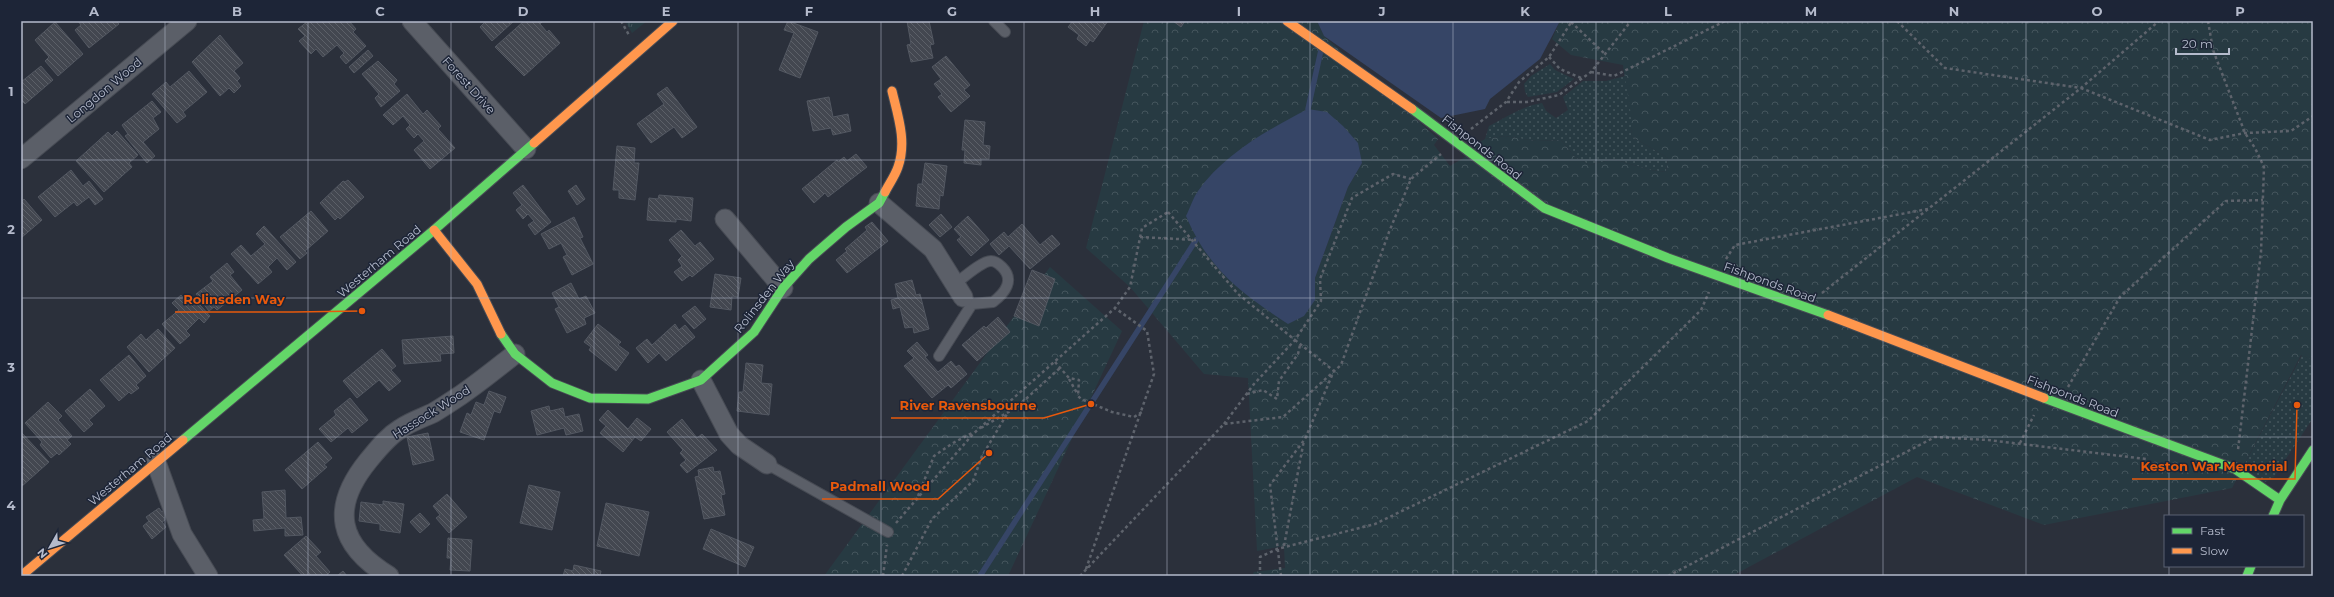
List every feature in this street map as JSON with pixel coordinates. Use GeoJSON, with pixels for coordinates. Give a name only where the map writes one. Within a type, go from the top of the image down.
{"type":"FeatureCollection","features":[{"type":"Feature","properties":{"kind":"street","name":"Longdon Wood"},"geometry":{"type":"LineString","coordinates":[[21,159],[187,21]]}},
{"type":"Feature","properties":{"kind":"street","name":"Forest Drive"},"geometry":{"type":"LineString","coordinates":[[412,21],[526,149]]}},
{"type":"Feature","properties":{"kind":"street","name":"Westerham Road"},"geometry":{"type":"LineString","coordinates":[[21,576],[434,230],[673,21]]}},
{"type":"Feature","properties":{"kind":"street","name":"Fishponds Road"},"geometry":{"type":"LineString","coordinates":[[1287,21],[1446,134],[1544,208],[1597,231],[2235,469],[2280,500]]}},
{"type":"Feature","properties":{"kind":"street","name":"Rolinsden Way"},"geometry":{"type":"LineString","coordinates":[[434,230],[477,284],[501,332],[515,354],[552,383],[590,398],[648,399],[701,380],[754,332],[783,288],[809,259],[846,227],[879,204],[898,167],[901,152],[902,133],[892,91]]}},
{"type":"Feature","properties":{"kind":"street"},"geometry":{"type":"LineString","coordinates":[[879,204],[932,249],[963,295]]}},
{"type":"Feature","properties":{"kind":"street"},"geometry":{"type":"LineString","coordinates":[[725,219],[783,288]]}},
{"type":"Feature","properties":{"kind":"street","name":"Hassock Wood"},"geometry":{"type":"LineString","coordinates":[[389,576],[369,564],[360,555],[348,533],[344,518],[346,501],[352,484],[361,469],[388,439],[401,428],[434,412],[463,393],[515,354]]}},
{"type":"Feature","properties":{"kind":"street"},"geometry":{"type":"LineString","coordinates":[[701,380],[729,434],[739,445],[767,464]]}},
{"type":"Feature","properties":{"kind":"street"},"geometry":{"type":"LineString","coordinates":[[2273,515],[2280,500],[2313,450]]}},
{"type":"Feature","properties":{"kind":"street"},"geometry":{"type":"LineString","coordinates":[[156,462],[182,534],[208,576]]}},
{"type":"Feature","properties":{"kind":"lane"},"geometry":{"type":"LineString","coordinates":[[994,21],[1005,32]]}},
{"type":"Feature","properties":{"kind":"lane"},"geometry":{"type":"LineString","coordinates":[[939,356],[963,295]]}},
{"type":"Feature","properties":{"kind":"lane"},"geometry":{"type":"LineString","coordinates":[[767,464],[888,532]]}},
{"type":"Feature","properties":{"kind":"path"},"geometry":{"type":"LineString","coordinates":[[1606,55],[1572,21],[1549,57],[1519,82],[1506,102],[1527,102],[1559,95],[1591,72],[1606,55],[1631,21]]}},
{"type":"Feature","properties":{"kind":"path"},"geometry":{"type":"LineString","coordinates":[[1591,72],[1614,76],[1725,21]]}},
{"type":"Feature","properties":{"kind":"path"},"geometry":{"type":"LineString","coordinates":[[1897,21],[1945,68],[2081,88],[2210,140],[2244,133],[2291,131],[2313,116]]}},
{"type":"Feature","properties":{"kind":"path"},"geometry":{"type":"LineString","coordinates":[[1804,307],[2081,88],[2159,21]]}},
{"type":"Feature","properties":{"kind":"path"},"geometry":{"type":"LineString","coordinates":[[2208,21],[2213,50],[2244,133],[2255,148],[2264,167],[2261,252],[2235,469]]}},
{"type":"Feature","properties":{"kind":"path"},"geometry":{"type":"LineString","coordinates":[[1549,57],[1560,69],[1581,78]]}},
{"type":"Feature","properties":{"kind":"path"},"geometry":{"type":"LineString","coordinates":[[1080,576],[1224,424],[1246,394],[1295,340],[1321,301],[1320,279],[1352,198],[1393,174],[1411,178],[1389,232],[1341,365],[1283,417],[1224,424]]}},
{"type":"Feature","properties":{"kind":"path"},"geometry":{"type":"LineString","coordinates":[[2058,403],[2120,297],[2226,201],[2262,200]]}},
{"type":"Feature","properties":{"kind":"path"},"geometry":{"type":"LineString","coordinates":[[1260,576],[1260,556],[1277,549],[1375,524],[1588,421],[1700,310],[1716,275],[1735,245],[1928,209]]}},
{"type":"Feature","properties":{"kind":"path"},"geometry":{"type":"LineString","coordinates":[[883,576],[888,532],[976,431],[1115,308],[1130,287],[1142,228],[1168,212],[1238,294],[1334,371]]}},
{"type":"Feature","properties":{"kind":"path"},"geometry":{"type":"LineString","coordinates":[[1140,237],[1196,240]]}},
{"type":"Feature","properties":{"kind":"path"},"geometry":{"type":"LineString","coordinates":[[1085,572],[1154,374],[1147,331],[1115,308]]}},
{"type":"Feature","properties":{"kind":"path"},"geometry":{"type":"LineString","coordinates":[[1246,394],[1263,390],[1277,399],[1279,381],[1298,354],[1300,345]]}},
{"type":"Feature","properties":{"kind":"path"},"geometry":{"type":"LineString","coordinates":[[1054,362],[1068,378],[1078,396],[1091,404],[1112,412],[1134,417],[1142,412]]}},
{"type":"Feature","properties":{"kind":"path"},"geometry":{"type":"LineString","coordinates":[[917,498],[934,456],[953,443],[1017,408],[1060,368]]}},
{"type":"Feature","properties":{"kind":"path"},"geometry":{"type":"LineString","coordinates":[[1284,546],[1305,439],[1334,371]]}},
{"type":"Feature","properties":{"kind":"path"},"geometry":{"type":"LineString","coordinates":[[1068,378],[1079,380],[1078,396]]}},
{"type":"Feature","properties":{"kind":"path"},"geometry":{"type":"LineString","coordinates":[[2020,443],[2043,398]]}},
{"type":"Feature","properties":{"kind":"path"},"geometry":{"type":"LineString","coordinates":[[902,576],[932,519],[973,481],[982,456],[1007,413]]}},
{"type":"Feature","properties":{"kind":"path"},"geometry":{"type":"LineString","coordinates":[[1668,576],[1935,437],[2020,443],[2150,459]]}},
{"type":"Feature","properties":{"kind":"path"},"geometry":{"type":"LineString","coordinates":[[1281,576],[1270,485],[1305,439]]}},
{"type":"Feature","properties":{"kind":"green space"},"geometry":{"type":"Polygon","coordinates":[[[625,21],[647,21],[632,33],[625,21]]]}},
{"type":"Feature","properties":{"kind":"green space"},"geometry":{"type":"Polygon","coordinates":[[[1144,21],[1317,21],[1324,36],[1438,139],[1434,145],[1450,166],[1465,157],[1475,145],[1485,139],[1505,136],[1536,141],[1561,140],[1575,157],[1590,165],[1613,159],[1651,170],[1666,172],[1668,158],[1631,136],[1630,110],[1623,65],[1571,55],[1552,39],[1560,21],[2313,21],[2313,360],[2301,355],[2232,488],[2044,525],[1917,477],[1732,576],[1252,576],[1254,572],[1285,568],[1284,546],[1257,551],[1248,378],[1204,374],[1130,287],[1086,248],[1144,21]],[[1309,109],[1315,300],[1315,278],[1348,187],[1362,163],[1309,109]]]}},
{"type":"Feature","properties":{"kind":"green space"},"geometry":{"type":"Polygon","coordinates":[[[1550,64],[1555,70],[1574,79],[1557,92],[1528,97],[1525,92],[1524,84],[1531,76],[1550,64]]]}},
{"type":"Feature","properties":{"kind":"green space"},"geometry":{"type":"Polygon","coordinates":[[[1625,76],[1633,115],[1631,136],[1668,158],[1666,172],[1651,170],[1613,159],[1590,165],[1575,157],[1561,140],[1536,141],[1505,136],[1485,139],[1489,126],[1521,109],[1542,103],[1546,111],[1556,118],[1568,110],[1563,97],[1583,81],[1606,81],[1625,76]]]}},
{"type":"Feature","properties":{"kind":"green space"},"geometry":{"type":"Polygon","coordinates":[[[1050,267],[1122,331],[1008,576],[824,576],[1050,267]]]}},
{"type":"Feature","properties":{"kind":"green space"},"geometry":{"type":"Polygon","coordinates":[[[2302,355],[2313,360],[2313,418],[2274,477],[2265,482],[2242,469],[2302,355]]]}},
{"type":"Feature","properties":{"kind":"water"},"geometry":{"type":"Polygon","coordinates":[[[1317,21],[1560,21],[1540,59],[1490,99],[1485,109],[1441,118],[1324,36],[1317,21]]]}},
{"type":"Feature","properties":{"kind":"water"},"geometry":{"type":"Polygon","coordinates":[[[1308,109],[1327,112],[1343,126],[1358,143],[1362,163],[1348,187],[1315,278],[1315,300],[1304,316],[1288,324],[1255,302],[1228,279],[1205,251],[1186,216],[1198,191],[1221,165],[1263,134],[1308,109]]]}},
{"type":"Feature","properties":{"kind":"building"},"geometry":{"type":"Polygon","coordinates":[[[78,21],[116,21],[119,24],[89,48],[75,30],[81,25],[78,21]]]}},
{"type":"Feature","properties":{"kind":"building"},"geometry":{"type":"Polygon","coordinates":[[[308,21],[349,21],[356,29],[353,32],[366,46],[346,64],[340,57],[344,53],[337,45],[323,57],[316,49],[311,54],[299,41],[305,36],[298,29],[308,21]]]}},
{"type":"Feature","properties":{"kind":"building"},"geometry":{"type":"Polygon","coordinates":[[[486,21],[514,21],[492,41],[480,27],[486,21]]]}},
{"type":"Feature","properties":{"kind":"building"},"geometry":{"type":"Polygon","coordinates":[[[524,21],[541,21],[542,22],[540,24],[547,32],[549,30],[560,43],[524,76],[495,47],[524,21]]]}},
{"type":"Feature","properties":{"kind":"building"},"geometry":{"type":"Polygon","coordinates":[[[788,21],[818,32],[800,78],[779,70],[794,33],[784,30],[788,21]]]}},
{"type":"Feature","properties":{"kind":"building"},"geometry":{"type":"Polygon","coordinates":[[[907,21],[929,21],[934,44],[930,45],[933,58],[911,62],[907,45],[911,44],[907,21]]]}},
{"type":"Feature","properties":{"kind":"building"},"geometry":{"type":"Polygon","coordinates":[[[1073,21],[1108,21],[1093,42],[1090,40],[1086,46],[1077,39],[1079,35],[1068,27],[1073,21]]]}},
{"type":"Feature","properties":{"kind":"building"},"geometry":{"type":"Polygon","coordinates":[[[1173,21],[1185,21],[1181,27],[1173,21]]]}},
{"type":"Feature","properties":{"kind":"building"},"geometry":{"type":"Polygon","coordinates":[[[55,22],[83,54],[58,76],[45,61],[49,57],[35,40],[55,22]]]}},
{"type":"Feature","properties":{"kind":"building"},"geometry":{"type":"Polygon","coordinates":[[[220,35],[243,63],[234,71],[240,78],[237,81],[241,86],[234,93],[229,88],[220,96],[192,62],[220,35]]]}},
{"type":"Feature","properties":{"kind":"building"},"geometry":{"type":"Polygon","coordinates":[[[368,50],[373,56],[354,73],[349,67],[368,50]]]}},
{"type":"Feature","properties":{"kind":"building"},"geometry":{"type":"Polygon","coordinates":[[[946,56],[970,85],[964,90],[970,96],[951,112],[938,97],[942,94],[934,84],[941,79],[932,67],[946,56]]]}},
{"type":"Feature","properties":{"kind":"building"},"geometry":{"type":"Polygon","coordinates":[[[378,61],[397,80],[394,84],[400,91],[381,107],[375,98],[379,94],[362,74],[378,61]]]}},
{"type":"Feature","properties":{"kind":"building"},"geometry":{"type":"Polygon","coordinates":[[[41,66],[53,80],[25,104],[21,100],[21,82],[41,66]]]}},
{"type":"Feature","properties":{"kind":"building"},"geometry":{"type":"Polygon","coordinates":[[[189,71],[207,92],[183,112],[186,116],[177,123],[152,94],[166,82],[170,87],[189,71]]]}},
{"type":"Feature","properties":{"kind":"building"},"geometry":{"type":"Polygon","coordinates":[[[667,87],[697,127],[682,138],[674,127],[651,143],[637,124],[664,104],[657,94],[667,87]]]}},
{"type":"Feature","properties":{"kind":"building"},"geometry":{"type":"Polygon","coordinates":[[[407,94],[423,114],[427,110],[441,126],[438,129],[455,148],[430,169],[414,150],[424,141],[418,134],[414,138],[406,129],[410,125],[403,116],[393,125],[383,115],[407,94]]]}},
{"type":"Feature","properties":{"kind":"building"},"geometry":{"type":"Polygon","coordinates":[[[829,97],[833,117],[848,114],[851,131],[833,135],[831,128],[813,131],[807,101],[829,97]]]}},
{"type":"Feature","properties":{"kind":"building"},"geometry":{"type":"Polygon","coordinates":[[[152,101],[161,112],[153,118],[159,129],[143,142],[155,156],[147,163],[125,136],[128,134],[122,125],[152,101]]]}},
{"type":"Feature","properties":{"kind":"building"},"geometry":{"type":"Polygon","coordinates":[[[965,120],[985,122],[983,145],[990,146],[989,159],[981,159],[981,165],[964,163],[965,150],[962,150],[965,120]]]}},
{"type":"Feature","properties":{"kind":"building"},"geometry":{"type":"Polygon","coordinates":[[[117,131],[138,155],[129,163],[132,167],[104,192],[76,161],[108,132],[112,136],[117,131]]]}},
{"type":"Feature","properties":{"kind":"building"},"geometry":{"type":"Polygon","coordinates":[[[617,146],[635,148],[634,163],[639,163],[635,200],[619,198],[619,190],[613,190],[617,146]]]}},
{"type":"Feature","properties":{"kind":"building"},"geometry":{"type":"Polygon","coordinates":[[[856,154],[867,167],[828,197],[825,193],[814,203],[802,189],[837,160],[838,162],[844,157],[847,161],[856,154]]]}},
{"type":"Feature","properties":{"kind":"building"},"geometry":{"type":"Polygon","coordinates":[[[925,163],[947,166],[943,196],[940,195],[939,209],[916,206],[918,184],[922,184],[925,163]]]}},
{"type":"Feature","properties":{"kind":"building"},"geometry":{"type":"Polygon","coordinates":[[[71,170],[83,186],[89,181],[103,199],[95,205],[89,197],[77,206],[74,202],[55,217],[38,197],[71,170]]]}},
{"type":"Feature","properties":{"kind":"building"},"geometry":{"type":"Polygon","coordinates":[[[348,180],[364,197],[340,219],[338,217],[335,220],[320,203],[343,181],[345,182],[348,180]]]}},
{"type":"Feature","properties":{"kind":"building"},"geometry":{"type":"Polygon","coordinates":[[[523,185],[551,222],[535,235],[528,225],[534,221],[528,214],[523,219],[516,210],[522,205],[513,193],[523,185]]]}},
{"type":"Feature","properties":{"kind":"building"},"geometry":{"type":"Polygon","coordinates":[[[576,185],[585,199],[577,205],[568,191],[576,185]]]}},
{"type":"Feature","properties":{"kind":"building"},"geometry":{"type":"Polygon","coordinates":[[[659,195],[693,198],[691,221],[676,219],[676,222],[647,220],[649,198],[658,199],[659,195]]]}},
{"type":"Feature","properties":{"kind":"building"},"geometry":{"type":"Polygon","coordinates":[[[24,199],[42,220],[21,238],[21,202],[24,199]]]}},
{"type":"Feature","properties":{"kind":"building"},"geometry":{"type":"Polygon","coordinates":[[[311,211],[328,231],[305,251],[307,253],[300,259],[280,237],[311,211]]]}},
{"type":"Feature","properties":{"kind":"building"},"geometry":{"type":"Polygon","coordinates":[[[941,214],[952,227],[940,237],[929,225],[941,214]]]}},
{"type":"Feature","properties":{"kind":"building"},"geometry":{"type":"Polygon","coordinates":[[[968,216],[989,240],[971,256],[957,240],[961,237],[954,229],[968,216]]]}},
{"type":"Feature","properties":{"kind":"building"},"geometry":{"type":"Polygon","coordinates":[[[574,217],[583,237],[580,238],[593,264],[572,275],[563,257],[567,255],[561,243],[549,249],[541,234],[574,217]]]}},
{"type":"Feature","properties":{"kind":"building"},"geometry":{"type":"Polygon","coordinates":[[[872,222],[888,241],[847,273],[836,260],[847,251],[845,249],[867,230],[865,227],[872,222]]]}},
{"type":"Feature","properties":{"kind":"building"},"geometry":{"type":"Polygon","coordinates":[[[1022,224],[1040,245],[1052,235],[1060,244],[1030,269],[1009,246],[999,255],[990,244],[1004,232],[1008,237],[1022,224]]]}},
{"type":"Feature","properties":{"kind":"building"},"geometry":{"type":"Polygon","coordinates":[[[264,226],[296,262],[287,270],[277,258],[268,267],[272,272],[258,284],[231,254],[241,245],[251,256],[265,244],[256,234],[264,226]]]}},
{"type":"Feature","properties":{"kind":"building"},"geometry":{"type":"Polygon","coordinates":[[[681,230],[695,246],[700,242],[714,259],[692,277],[690,275],[682,281],[674,272],[682,266],[678,260],[682,256],[669,240],[681,230]]]}},
{"type":"Feature","properties":{"kind":"building"},"geometry":{"type":"Polygon","coordinates":[[[227,263],[234,272],[230,275],[242,290],[217,310],[214,307],[209,311],[196,294],[213,281],[210,277],[227,263]]]}},
{"type":"Feature","properties":{"kind":"building"},"geometry":{"type":"Polygon","coordinates":[[[1032,270],[1055,279],[1039,326],[1014,316],[1032,270]]]}},
{"type":"Feature","properties":{"kind":"building"},"geometry":{"type":"Polygon","coordinates":[[[715,274],[741,278],[738,297],[732,296],[731,310],[710,307],[715,274]]]}},
{"type":"Feature","properties":{"kind":"building"},"geometry":{"type":"Polygon","coordinates":[[[912,280],[916,295],[920,294],[929,329],[914,333],[913,327],[905,328],[900,307],[893,309],[891,300],[898,298],[895,284],[912,280]]]}},
{"type":"Feature","properties":{"kind":"building"},"geometry":{"type":"Polygon","coordinates":[[[571,283],[579,299],[586,296],[595,313],[584,318],[586,324],[567,333],[555,309],[559,307],[552,293],[571,283]]]}},
{"type":"Feature","properties":{"kind":"building"},"geometry":{"type":"Polygon","coordinates":[[[181,295],[185,300],[191,295],[210,316],[204,323],[199,318],[186,331],[190,335],[180,344],[162,324],[179,310],[172,303],[181,295]]]}},
{"type":"Feature","properties":{"kind":"building"},"geometry":{"type":"Polygon","coordinates":[[[695,306],[706,319],[694,329],[682,316],[695,306]]]}},
{"type":"Feature","properties":{"kind":"building"},"geometry":{"type":"Polygon","coordinates":[[[998,317],[1010,332],[977,361],[962,345],[984,326],[986,328],[998,317]]]}},
{"type":"Feature","properties":{"kind":"building"},"geometry":{"type":"Polygon","coordinates":[[[598,324],[621,342],[618,345],[629,353],[616,371],[589,350],[591,347],[584,342],[598,324]]]}},
{"type":"Feature","properties":{"kind":"building"},"geometry":{"type":"Polygon","coordinates":[[[675,324],[679,330],[685,325],[695,337],[666,361],[659,353],[648,363],[636,348],[647,339],[652,345],[675,324]]]}},
{"type":"Feature","properties":{"kind":"building"},"geometry":{"type":"Polygon","coordinates":[[[158,329],[175,348],[149,372],[127,347],[141,334],[146,340],[158,329]]]}},
{"type":"Feature","properties":{"kind":"building"},"geometry":{"type":"Polygon","coordinates":[[[453,336],[454,353],[440,354],[441,361],[404,364],[402,340],[453,336]]]}},
{"type":"Feature","properties":{"kind":"building"},"geometry":{"type":"Polygon","coordinates":[[[917,342],[928,355],[925,357],[938,372],[951,361],[956,367],[959,365],[967,374],[951,388],[948,385],[932,398],[904,366],[914,358],[907,351],[917,342]]]}},
{"type":"Feature","properties":{"kind":"building"},"geometry":{"type":"Polygon","coordinates":[[[382,349],[396,366],[391,370],[401,381],[389,391],[379,380],[357,398],[343,381],[382,349]]]}},
{"type":"Feature","properties":{"kind":"building"},"geometry":{"type":"Polygon","coordinates":[[[129,355],[146,376],[136,385],[139,388],[131,394],[129,392],[119,401],[100,380],[129,355]]]}},
{"type":"Feature","properties":{"kind":"building"},"geometry":{"type":"Polygon","coordinates":[[[746,363],[763,365],[761,383],[772,384],[769,415],[737,411],[739,392],[743,392],[746,363]]]}},
{"type":"Feature","properties":{"kind":"building"},"geometry":{"type":"Polygon","coordinates":[[[90,389],[105,406],[89,420],[93,424],[84,432],[65,411],[90,389]]]}},
{"type":"Feature","properties":{"kind":"building"},"geometry":{"type":"Polygon","coordinates":[[[489,391],[506,397],[500,413],[494,411],[484,440],[460,432],[467,413],[471,415],[476,402],[484,405],[489,391]]]}},
{"type":"Feature","properties":{"kind":"building"},"geometry":{"type":"Polygon","coordinates":[[[350,398],[368,420],[352,433],[348,428],[331,442],[319,429],[336,415],[334,411],[350,398]]]}},
{"type":"Feature","properties":{"kind":"building"},"geometry":{"type":"Polygon","coordinates":[[[48,402],[62,416],[58,420],[72,436],[67,440],[71,444],[59,455],[57,453],[51,458],[40,445],[42,442],[25,423],[48,402]]]}},
{"type":"Feature","properties":{"kind":"building"},"geometry":{"type":"Polygon","coordinates":[[[549,406],[550,411],[563,408],[565,417],[579,414],[583,431],[566,435],[564,428],[537,435],[531,411],[549,406]]]}},
{"type":"Feature","properties":{"kind":"building"},"geometry":{"type":"Polygon","coordinates":[[[608,410],[628,429],[637,418],[651,429],[641,441],[635,437],[623,452],[600,433],[606,426],[599,420],[608,410]]]}},
{"type":"Feature","properties":{"kind":"building"},"geometry":{"type":"Polygon","coordinates":[[[682,419],[697,438],[702,434],[717,450],[687,473],[680,465],[686,460],[680,453],[683,450],[667,432],[682,419]]]}},
{"type":"Feature","properties":{"kind":"building"},"geometry":{"type":"Polygon","coordinates":[[[21,432],[49,462],[21,487],[21,432]]]}},
{"type":"Feature","properties":{"kind":"building"},"geometry":{"type":"Polygon","coordinates":[[[428,433],[434,460],[413,465],[407,437],[428,433]]]}},
{"type":"Feature","properties":{"kind":"building"},"geometry":{"type":"Polygon","coordinates":[[[318,442],[332,458],[324,465],[327,467],[302,489],[285,470],[318,442]]]}},
{"type":"Feature","properties":{"kind":"building"},"geometry":{"type":"Polygon","coordinates":[[[713,467],[714,472],[720,471],[725,494],[721,495],[725,515],[704,519],[695,477],[699,476],[698,470],[713,467]]]}},
{"type":"Feature","properties":{"kind":"building"},"geometry":{"type":"Polygon","coordinates":[[[529,485],[560,492],[552,530],[520,523],[529,485]]]}},
{"type":"Feature","properties":{"kind":"building"},"geometry":{"type":"Polygon","coordinates":[[[285,490],[286,518],[301,517],[303,535],[285,536],[285,528],[254,531],[253,520],[264,519],[262,492],[285,490]]]}},
{"type":"Feature","properties":{"kind":"building"},"geometry":{"type":"Polygon","coordinates":[[[447,494],[467,517],[449,533],[436,518],[440,515],[433,506],[447,494]]]}},
{"type":"Feature","properties":{"kind":"building"},"geometry":{"type":"Polygon","coordinates":[[[383,501],[404,504],[400,533],[380,530],[380,524],[359,521],[361,502],[383,505],[383,501]]]}},
{"type":"Feature","properties":{"kind":"building"},"geometry":{"type":"Polygon","coordinates":[[[606,503],[649,512],[639,556],[597,546],[606,503]]]}},
{"type":"Feature","properties":{"kind":"building"},"geometry":{"type":"Polygon","coordinates":[[[168,507],[172,512],[164,518],[165,520],[162,522],[166,527],[152,539],[143,526],[149,521],[146,517],[159,508],[162,512],[168,507]]]}},
{"type":"Feature","properties":{"kind":"building"},"geometry":{"type":"Polygon","coordinates":[[[420,513],[430,524],[420,533],[410,522],[420,513]]]}},
{"type":"Feature","properties":{"kind":"building"},"geometry":{"type":"Polygon","coordinates":[[[711,529],[754,547],[745,567],[703,549],[711,529]]]}},
{"type":"Feature","properties":{"kind":"building"},"geometry":{"type":"Polygon","coordinates":[[[306,536],[321,552],[316,556],[330,572],[326,576],[303,576],[284,555],[306,536]]]}},
{"type":"Feature","properties":{"kind":"building"},"geometry":{"type":"Polygon","coordinates":[[[448,538],[472,540],[470,571],[450,570],[451,558],[447,558],[448,538]]]}},
{"type":"Feature","properties":{"kind":"building"},"geometry":{"type":"Polygon","coordinates":[[[574,565],[601,571],[600,576],[563,576],[565,569],[573,571],[574,565]]]}},
{"type":"Feature","properties":{"kind":"building"},"geometry":{"type":"Polygon","coordinates":[[[343,571],[347,576],[337,576],[343,571]]]}},
{"type":"Feature","properties":{"kind":"waterway"},"geometry":{"type":"LineString","coordinates":[[1308,109],[1321,50]]}},
{"type":"Feature","properties":{"kind":"waterway"},"geometry":{"type":"LineString","coordinates":[[980,576],[1196,240]]}},
{"type":"Feature","properties":{"kind":"traffic: fast"},"geometry":{"type":"LineString","coordinates":[[1412,109],[1544,208],[1668,258],[1828,315]]}},
{"type":"Feature","properties":{"kind":"traffic: fast"},"geometry":{"type":"LineString","coordinates":[[183,440],[434,230],[534,143]]}},
{"type":"Feature","properties":{"kind":"traffic: fast"},"geometry":{"type":"LineString","coordinates":[[501,334],[515,354],[552,383],[590,398],[648,399],[701,380],[754,332],[783,288],[809,259],[846,227],[879,203],[885,192]]}},
{"type":"Feature","properties":{"kind":"traffic: fast"},"geometry":{"type":"LineString","coordinates":[[2044,398],[2235,469],[2280,500]]}},
{"type":"Feature","properties":{"kind":"traffic: fast"},"geometry":{"type":"LineString","coordinates":[[2273,515],[2280,500],[2313,450]]}},
{"type":"Feature","properties":{"kind":"traffic: fast"},"geometry":{"type":"LineString","coordinates":[[2247,576],[2251,567]]}},
{"type":"Feature","properties":{"kind":"traffic: slow"},"geometry":{"type":"LineString","coordinates":[[534,143],[673,21]]}},
{"type":"Feature","properties":{"kind":"traffic: slow"},"geometry":{"type":"LineString","coordinates":[[1287,21],[1412,109]]}},
{"type":"Feature","properties":{"kind":"traffic: slow"},"geometry":{"type":"LineString","coordinates":[[885,192],[897,170],[901,158],[902,148],[901,129],[892,91]]}},
{"type":"Feature","properties":{"kind":"traffic: slow"},"geometry":{"type":"LineString","coordinates":[[434,230],[477,284],[501,334]]}},
{"type":"Feature","properties":{"kind":"traffic: slow"},"geometry":{"type":"LineString","coordinates":[[1828,315],[2044,398]]}},
{"type":"Feature","properties":{"kind":"traffic: slow"},"geometry":{"type":"LineString","coordinates":[[21,576],[183,440]]}},
{"type":"Feature","properties":{"kind":"place","name":"Rolinsden Way"},"geometry":{"type":"Point","coordinates":[362,311]}},
{"type":"Feature","properties":{"kind":"place","name":"River Ravensbourne"},"geometry":{"type":"Point","coordinates":[1091,404]}},
{"type":"Feature","properties":{"kind":"place","name":"Keston War Memorial"},"geometry":{"type":"Point","coordinates":[2297,405]}},
{"type":"Feature","properties":{"kind":"place","name":"Padmall Wood"},"geometry":{"type":"Point","coordinates":[989,453]}}]}
